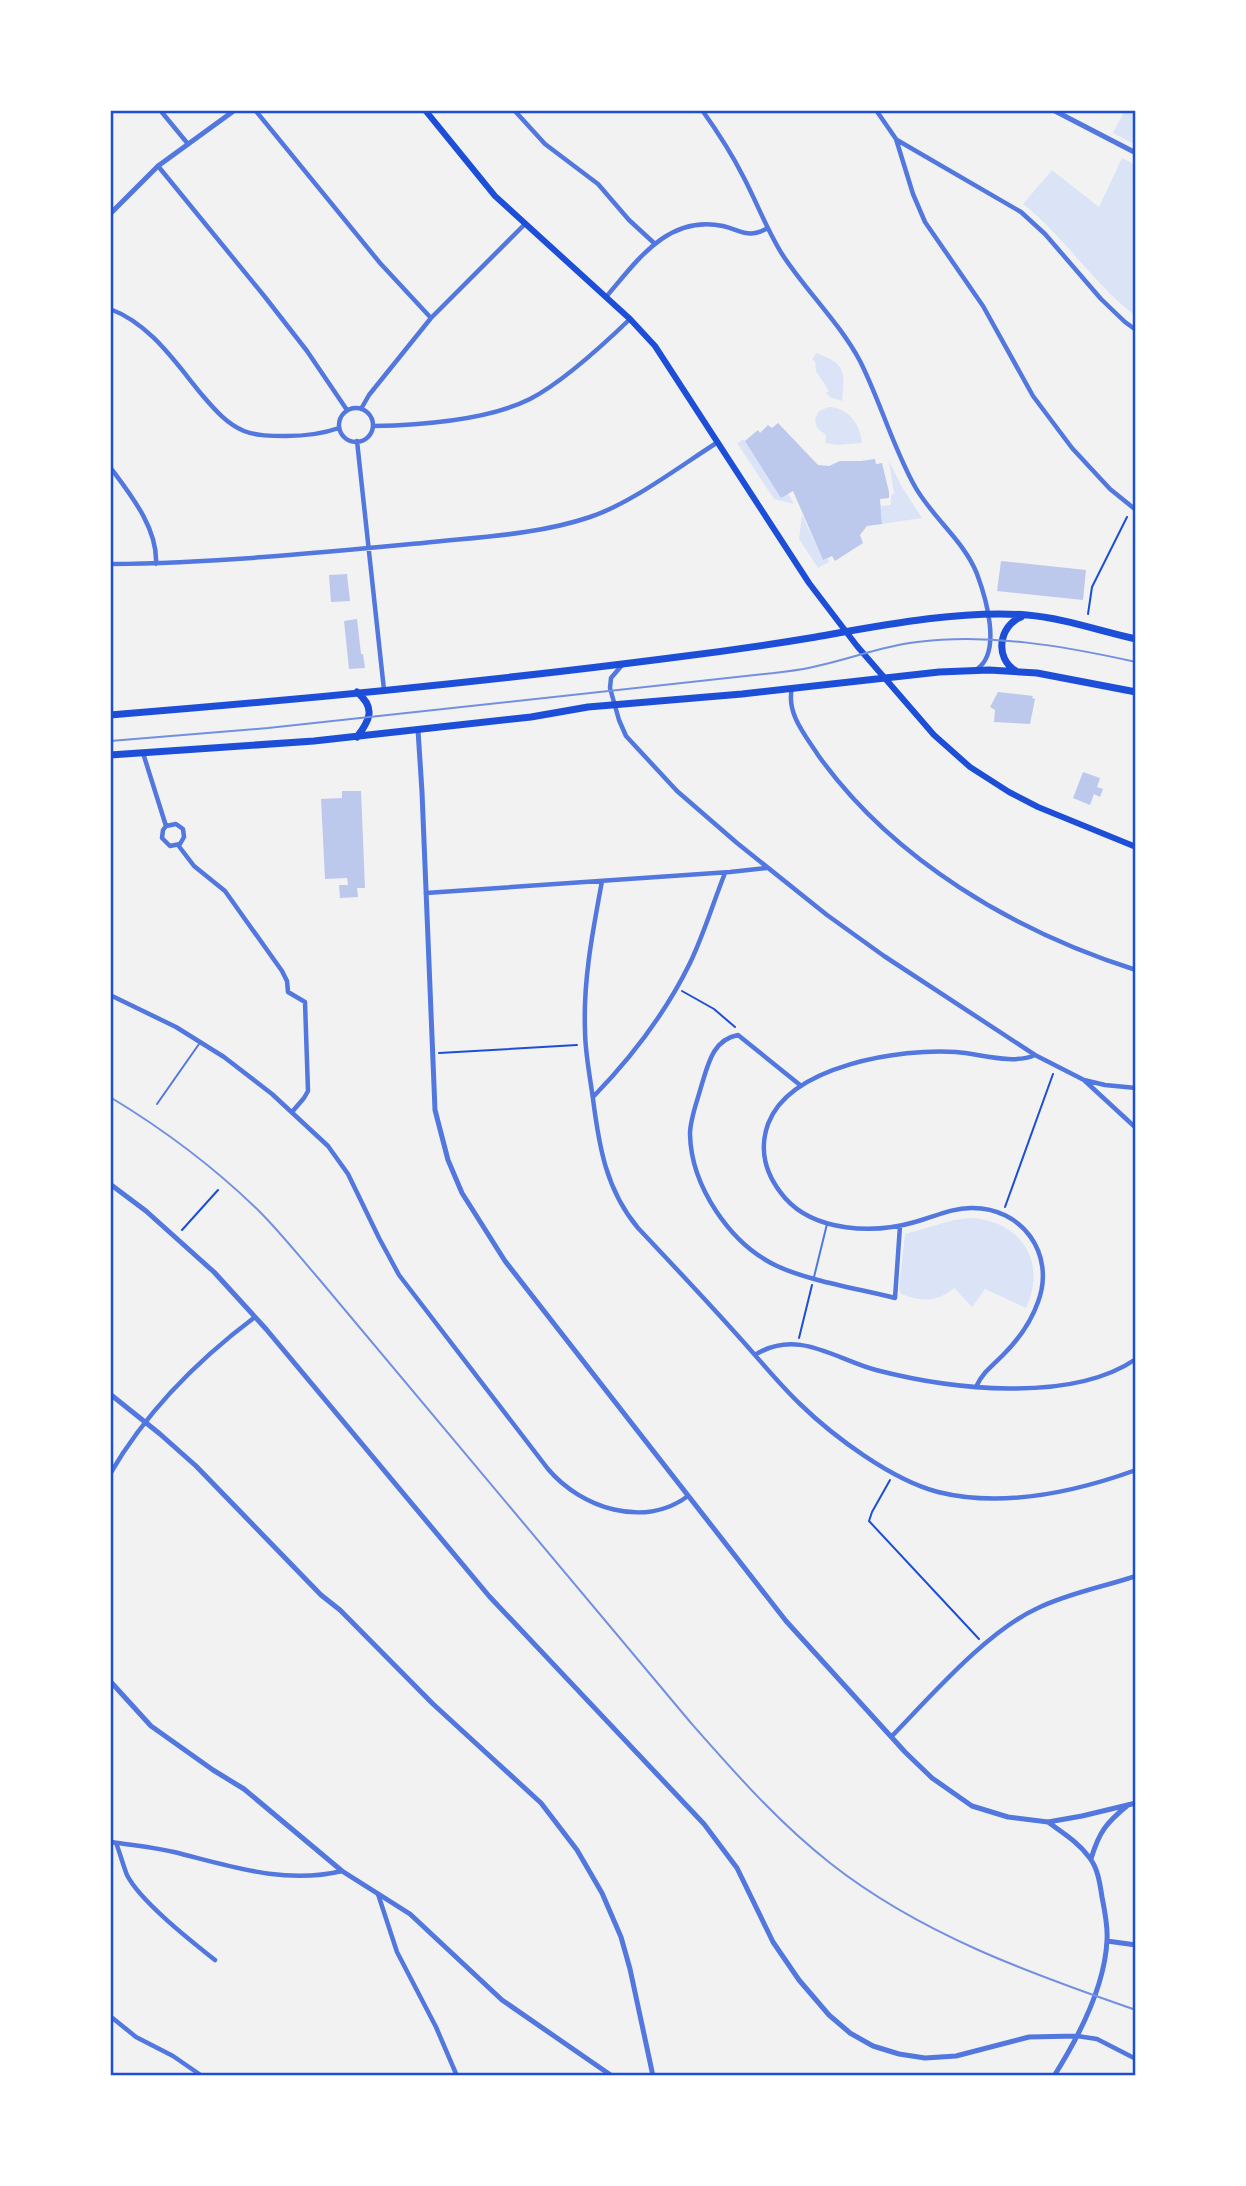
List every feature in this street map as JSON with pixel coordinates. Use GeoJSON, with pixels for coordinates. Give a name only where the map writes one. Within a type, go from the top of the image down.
{"type":"FeatureCollection","features":[{"type":"Feature","properties":{"kind":"main road"},"geometry":{"type":"LineString","coordinates":[[425,110],[490,191],[630,318],[664,357],[793,561],[846,632],[940,741],[981,775],[1038,807],[1136,847]]}},
{"type":"Feature","properties":{"kind":"main road"},"geometry":{"type":"LineString","coordinates":[[110,715],[384,690],[624,664],[742,649],[911,621],[988,615],[1025,615],[1053,619],[1136,639]]}},
{"type":"Feature","properties":{"kind":"main road"},"geometry":{"type":"LineString","coordinates":[[1016,671],[1003,657],[1003,636],[1012,621],[1025,615]]}},
{"type":"Feature","properties":{"kind":"main road"},"geometry":{"type":"LineString","coordinates":[[110,755],[309,742],[614,705],[922,673],[1016,671],[1057,676],[1136,692]]}},
{"type":"Feature","properties":{"kind":"main road"},"geometry":{"type":"LineString","coordinates":[[357,737],[368,721],[370,712],[366,700],[358,692]]}},
{"type":"Feature","properties":{"kind":"street"},"geometry":{"type":"LineString","coordinates":[[160,110],[188,144]]}},
{"type":"Feature","properties":{"kind":"street"},"geometry":{"type":"LineString","coordinates":[[110,214],[158,166],[234,110]]}},
{"type":"Feature","properties":{"kind":"street"},"geometry":{"type":"LineString","coordinates":[[255,110],[380,263],[430,318]]}},
{"type":"Feature","properties":{"kind":"street"},"geometry":{"type":"LineString","coordinates":[[514,110],[545,144],[597,184],[654,243]]}},
{"type":"Feature","properties":{"kind":"street"},"geometry":{"type":"LineString","coordinates":[[702,110],[742,174],[785,258],[830,315],[855,354],[915,486],[933,515],[963,550],[975,569],[988,615],[990,651],[985,662],[972,671]]}},
{"type":"Feature","properties":{"kind":"street"},"geometry":{"type":"LineString","coordinates":[[876,110],[896,139],[925,222],[983,306],[1042,409],[1092,471],[1136,510]]}},
{"type":"Feature","properties":{"kind":"street"},"geometry":{"type":"LineString","coordinates":[[1054,110],[1136,153]]}},
{"type":"Feature","properties":{"kind":"street"},"geometry":{"type":"LineString","coordinates":[[896,139],[1021,212],[1045,234],[1101,299],[1136,330]]}},
{"type":"Feature","properties":{"kind":"street"},"geometry":{"type":"LineString","coordinates":[[158,166],[307,351],[347,410]]}},
{"type":"Feature","properties":{"kind":"street"},"geometry":{"type":"LineString","coordinates":[[361,409],[430,318],[525,224]]}},
{"type":"Feature","properties":{"kind":"street"},"geometry":{"type":"LineString","coordinates":[[606,297],[654,243],[670,232],[699,224],[720,225],[750,235],[768,228]]}},
{"type":"Feature","properties":{"kind":"street"},"geometry":{"type":"LineString","coordinates":[[110,309],[127,316],[157,341],[212,406],[232,425],[253,434],[279,436],[304,436],[339,428]]}},
{"type":"Feature","properties":{"kind":"street"},"geometry":{"type":"LineString","coordinates":[[373,426],[475,416],[523,402],[560,379],[630,318]]}},
{"type":"Feature","properties":{"kind":"street"},"geometry":{"type":"LineString","coordinates":[[361,409],[370,415],[373,426],[368,436],[357,441],[347,439],[339,428],[340,418],[347,410],[361,409]]}},
{"type":"Feature","properties":{"kind":"street"},"geometry":{"type":"LineString","coordinates":[[357,441],[384,690]]}},
{"type":"Feature","properties":{"kind":"street"},"geometry":{"type":"LineString","coordinates":[[110,564],[237,560],[505,534],[559,526],[591,517],[616,505],[718,442]]}},
{"type":"Feature","properties":{"kind":"street"},"geometry":{"type":"LineString","coordinates":[[110,467],[131,496],[147,526],[157,555],[156,564]]}},
{"type":"Feature","properties":{"kind":"street"},"geometry":{"type":"LineString","coordinates":[[624,664],[614,674],[610,691],[626,736],[700,811],[768,868],[884,956],[1035,1055],[1084,1080],[1105,1085],[1136,1087]]}},
{"type":"Feature","properties":{"kind":"street"},"geometry":{"type":"LineString","coordinates":[[792,688],[790,704],[794,718],[829,770],[864,810],[909,850],[964,891],[1034,930],[1102,960],[1136,970]]}},
{"type":"Feature","properties":{"kind":"street"},"geometry":{"type":"LineString","coordinates":[[418,730],[433,1096],[443,1141],[456,1181],[465,1201],[505,1261],[786,1621],[932,1778],[972,1805],[1008,1817],[1048,1822],[1134,1802]]}},
{"type":"Feature","properties":{"kind":"street"},"geometry":{"type":"LineString","coordinates":[[143,753],[166,826],[162,833],[163,841],[170,846],[178,845],[184,837],[183,829],[176,824],[166,826]]}},
{"type":"Feature","properties":{"kind":"street"},"geometry":{"type":"LineString","coordinates":[[178,845],[192,865],[225,891],[283,973],[288,992],[305,1002],[308,1091],[292,1112]]}},
{"type":"Feature","properties":{"kind":"street"},"geometry":{"type":"LineString","coordinates":[[426,893],[768,868]]}},
{"type":"Feature","properties":{"kind":"street"},"geometry":{"type":"LineString","coordinates":[[593,1098],[630,1056],[680,982],[699,943],[725,873]]}},
{"type":"Feature","properties":{"kind":"street"},"geometry":{"type":"LineString","coordinates":[[602,881],[589,958],[585,1044],[604,1166],[625,1212],[638,1228],[799,1404],[837,1435],[897,1475],[927,1488],[978,1499],[1066,1490],[1136,1470]]}},
{"type":"Feature","properties":{"kind":"street"},"geometry":{"type":"LineString","coordinates":[[110,995],[163,1020],[238,1067],[292,1112],[340,1160],[400,1275],[556,1479],[580,1497],[620,1511],[659,1510],[688,1496]]}},
{"type":"Feature","properties":{"kind":"street"},"geometry":{"type":"LineString","coordinates":[[800,1086],[738,1035],[726,1039],[716,1047],[700,1090],[690,1132],[697,1168],[709,1198],[722,1218],[753,1252],[778,1267],[895,1298],[900,1226]]}},
{"type":"Feature","properties":{"kind":"street"},"geometry":{"type":"LineString","coordinates":[[976,1387],[982,1376],[1019,1336],[1037,1306],[1043,1273],[1042,1260],[1036,1242],[1027,1231],[1005,1215],[980,1208],[954,1210],[900,1226],[866,1229],[813,1218],[787,1200],[771,1178],[765,1161],[765,1136],[770,1120],[782,1103],[800,1086],[834,1070],[894,1056],[955,1052],[1015,1059],[1035,1055]]}},
{"type":"Feature","properties":{"kind":"street"},"geometry":{"type":"LineString","coordinates":[[1084,1080],[1136,1128]]}},
{"type":"Feature","properties":{"kind":"street"},"geometry":{"type":"LineString","coordinates":[[110,1184],[146,1211],[215,1272],[256,1317],[489,1596],[655,1770],[719,1842],[737,1868],[773,1942],[799,1980],[828,2015],[850,2033],[873,2046],[925,2058],[956,2056],[1029,2037],[1077,2036],[1097,2039],[1136,2059]]}},
{"type":"Feature","properties":{"kind":"street"},"geometry":{"type":"LineString","coordinates":[[110,1474],[146,1422],[204,1358],[256,1317]]}},
{"type":"Feature","properties":{"kind":"street"},"geometry":{"type":"LineString","coordinates":[[755,1355],[780,1344],[800,1343],[877,1370],[976,1387],[1057,1385],[1103,1375],[1136,1359]]}},
{"type":"Feature","properties":{"kind":"street"},"geometry":{"type":"LineString","coordinates":[[110,1394],[204,1474],[421,1693],[544,1806],[588,1867],[612,1915],[628,1960],[653,2076]]}},
{"type":"Feature","properties":{"kind":"street"},"geometry":{"type":"LineString","coordinates":[[892,1736],[985,1645],[1014,1622],[1036,1608],[1059,1599],[1136,1576]]}},
{"type":"Feature","properties":{"kind":"street"},"geometry":{"type":"LineString","coordinates":[[110,1681],[150,1726],[244,1789],[342,1871],[410,1914],[502,2000],[611,2076]]}},
{"type":"Feature","properties":{"kind":"street"},"geometry":{"type":"LineString","coordinates":[[1091,1859],[1102,1830],[1108,1822],[1134,1802]]}},
{"type":"Feature","properties":{"kind":"street"},"geometry":{"type":"LineString","coordinates":[[1048,1822],[1075,1841],[1091,1859],[1100,1885],[1107,1923],[1107,1941],[1088,2011],[1054,2076]]}},
{"type":"Feature","properties":{"kind":"street"},"geometry":{"type":"LineString","coordinates":[[113,1843],[172,1852],[252,1872],[288,1877],[309,1877],[342,1871]]}},
{"type":"Feature","properties":{"kind":"street"},"geometry":{"type":"LineString","coordinates":[[113,1843],[128,1876],[139,1892],[215,1960]]}},
{"type":"Feature","properties":{"kind":"street"},"geometry":{"type":"LineString","coordinates":[[378,1894],[397,1952],[436,2027],[457,2076]]}},
{"type":"Feature","properties":{"kind":"street"},"geometry":{"type":"LineString","coordinates":[[1107,1941],[1136,1945]]}},
{"type":"Feature","properties":{"kind":"street"},"geometry":{"type":"LineString","coordinates":[[110,2015],[136,2037],[173,2056],[202,2076]]}},
{"type":"Feature","properties":{"kind":"lane"},"geometry":{"type":"LineString","coordinates":[[157,1104],[201,1042]]}},
{"type":"Feature","properties":{"kind":"lane"},"geometry":{"type":"LineString","coordinates":[[814,1278],[828,1223]]}},
{"type":"Feature","properties":{"kind":"path"},"geometry":{"type":"LineString","coordinates":[[1088,614],[1092,587],[1127,517]]}},
{"type":"Feature","properties":{"kind":"path"},"geometry":{"type":"LineString","coordinates":[[684,992],[720,1014]]}},
{"type":"Feature","properties":{"kind":"path"},"geometry":{"type":"LineString","coordinates":[[438,1054],[585,1044]]}},
{"type":"Feature","properties":{"kind":"path"},"geometry":{"type":"LineString","coordinates":[[1008,1201],[1056,1067]]}},
{"type":"Feature","properties":{"kind":"path"},"geometry":{"type":"LineString","coordinates":[[182,1230],[218,1190]]}},
{"type":"Feature","properties":{"kind":"path"},"geometry":{"type":"LineString","coordinates":[[800,1333],[814,1278]]}},
{"type":"Feature","properties":{"kind":"path"},"geometry":{"type":"LineString","coordinates":[[889,1483],[869,1521],[985,1645]]}},
{"type":"Feature","properties":{"kind":"shaded area"},"geometry":{"type":"Polygon","coordinates":[[[1125,110],[1136,110],[1136,145],[1113,133],[1125,110]]]}},
{"type":"Feature","properties":{"kind":"shaded area"},"geometry":{"type":"Polygon","coordinates":[[[1122,158],[1136,165],[1136,316],[1106,290],[1052,231],[1023,204],[1052,170],[1099,207],[1122,158]]]}},
{"type":"Feature","properties":{"kind":"shaded area"},"geometry":{"type":"Polygon","coordinates":[[[816,353],[833,361],[841,370],[842,401],[826,393],[829,391],[816,371],[815,361],[812,360],[816,353]]]}},
{"type":"Feature","properties":{"kind":"shaded area"},"geometry":{"type":"Polygon","coordinates":[[[829,407],[842,410],[852,418],[862,443],[825,443],[826,435],[817,428],[815,419],[819,411],[829,407]]]}},
{"type":"Feature","properties":{"kind":"shaded area"},"geometry":{"type":"Polygon","coordinates":[[[744,439],[774,485],[788,494],[794,504],[774,499],[737,443],[744,439]]]}},
{"type":"Feature","properties":{"kind":"shaded area"},"geometry":{"type":"Polygon","coordinates":[[[889,461],[922,518],[882,524],[881,506],[891,505],[891,495],[894,494],[889,461]]]}},
{"type":"Feature","properties":{"kind":"shaded area"},"geometry":{"type":"Polygon","coordinates":[[[802,515],[823,560],[828,558],[829,562],[818,568],[799,539],[802,515]]]}},
{"type":"Feature","properties":{"kind":"shaded area"},"geometry":{"type":"Polygon","coordinates":[[[970,1218],[1003,1226],[1025,1246],[1034,1274],[1026,1308],[985,1289],[972,1307],[954,1288],[942,1296],[929,1299],[901,1294],[899,1289],[905,1234],[970,1218]]]}},
{"type":"Feature","properties":{"kind":"building"},"geometry":{"type":"Polygon","coordinates":[[[778,423],[818,465],[829,466],[840,461],[875,459],[876,464],[882,463],[889,498],[880,499],[882,524],[867,526],[860,535],[863,543],[835,561],[832,556],[823,560],[793,491],[781,498],[745,441],[758,430],[760,433],[768,425],[772,428],[778,423]]]}},
{"type":"Feature","properties":{"kind":"building"},"geometry":{"type":"Polygon","coordinates":[[[1001,561],[1086,570],[1083,600],[997,591],[1001,561]]]}},
{"type":"Feature","properties":{"kind":"building"},"geometry":{"type":"Polygon","coordinates":[[[347,574],[350,601],[331,602],[329,575],[347,574]]]}},
{"type":"Feature","properties":{"kind":"building"},"geometry":{"type":"Polygon","coordinates":[[[357,619],[365,668],[349,669],[344,621],[357,619]]]}},
{"type":"Feature","properties":{"kind":"building"},"geometry":{"type":"Polygon","coordinates":[[[998,692],[1033,696],[1035,699],[1030,724],[994,722],[995,710],[990,707],[998,692]]]}},
{"type":"Feature","properties":{"kind":"building"},"geometry":{"type":"Polygon","coordinates":[[[1083,772],[1100,778],[1097,787],[1103,789],[1100,797],[1094,794],[1090,805],[1073,798],[1083,772]]]}},
{"type":"Feature","properties":{"kind":"building"},"geometry":{"type":"Polygon","coordinates":[[[342,791],[361,791],[365,888],[357,888],[358,897],[340,898],[339,885],[348,885],[347,878],[325,879],[321,799],[342,798],[342,791]]]}},
{"type":"Feature","properties":{"kind":"tram line"},"geometry":{"type":"LineString","coordinates":[[110,741],[268,728],[774,673],[812,667],[904,644],[944,640],[1027,643],[1136,662]]}},
{"type":"Feature","properties":{"kind":"tram line"},"geometry":{"type":"LineString","coordinates":[[110,1097],[188,1150],[267,1219],[691,1723],[793,1831],[830,1863],[865,1888],[938,1931],[1016,1966],[1136,2010]]}}]}
